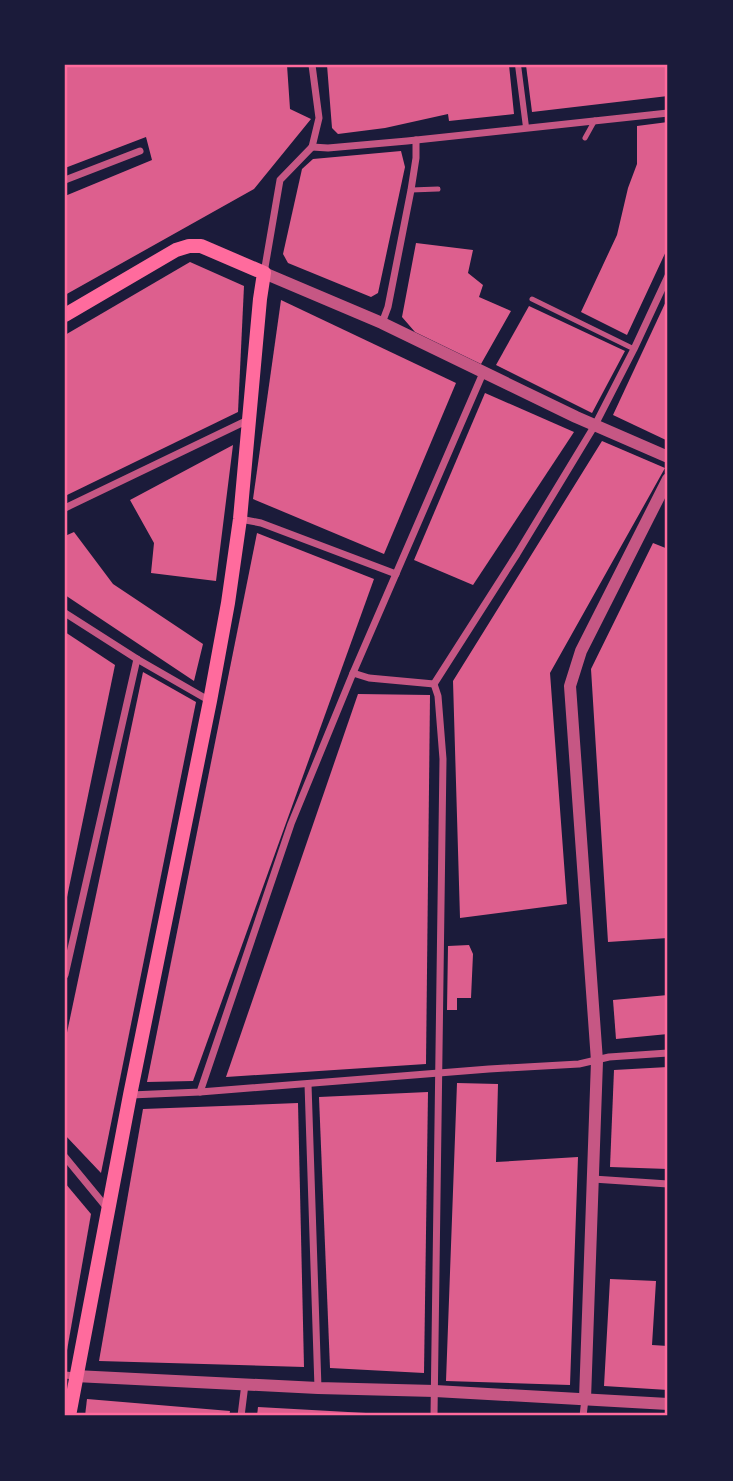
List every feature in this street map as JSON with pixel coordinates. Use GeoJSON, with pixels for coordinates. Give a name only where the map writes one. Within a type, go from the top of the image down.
{"type":"FeatureCollection","features":[{"type":"Feature","properties":{"kind":"main road"},"geometry":{"type":"LineString","coordinates":[[65,315],[176,250],[189,246],[201,246],[264,273],[240,519],[228,603],[108,1209],[70,1376],[69,1416]]}},
{"type":"Feature","properties":{"kind":"street"},"geometry":{"type":"LineString","coordinates":[[312,65],[319,118],[312,147],[280,180],[264,273],[382,323],[483,373],[668,457]]}},
{"type":"Feature","properties":{"kind":"street"},"geometry":{"type":"LineString","coordinates":[[518,65],[526,127]]}},
{"type":"Feature","properties":{"kind":"street"},"geometry":{"type":"LineString","coordinates":[[312,147],[416,140],[668,113]]}},
{"type":"Feature","properties":{"kind":"street"},"geometry":{"type":"LineString","coordinates":[[382,323],[388,307],[411,190],[416,140]]}},
{"type":"Feature","properties":{"kind":"street"},"geometry":{"type":"LineString","coordinates":[[65,180],[140,151]]}},
{"type":"Feature","properties":{"kind":"street"},"geometry":{"type":"LineString","coordinates":[[434,684],[595,425],[668,276]]}},
{"type":"Feature","properties":{"kind":"street"},"geometry":{"type":"LineString","coordinates":[[200,1092],[291,824],[483,373]]}},
{"type":"Feature","properties":{"kind":"street"},"geometry":{"type":"LineString","coordinates":[[65,508],[249,420]]}},
{"type":"Feature","properties":{"kind":"street"},"geometry":{"type":"LineString","coordinates":[[583,1416],[597,1061],[570,686],[581,651],[668,479]]}},
{"type":"Feature","properties":{"kind":"street"},"geometry":{"type":"LineString","coordinates":[[240,519],[261,523],[397,574]]}},
{"type":"Feature","properties":{"kind":"street"},"geometry":{"type":"LineString","coordinates":[[65,613],[210,701]]}},
{"type":"Feature","properties":{"kind":"street"},"geometry":{"type":"LineString","coordinates":[[65,975],[137,659]]}},
{"type":"Feature","properties":{"kind":"street"},"geometry":{"type":"LineString","coordinates":[[354,673],[369,678],[434,684]]}},
{"type":"Feature","properties":{"kind":"street"},"geometry":{"type":"LineString","coordinates":[[434,684],[438,696],[443,759],[434,1416]]}},
{"type":"Feature","properties":{"kind":"street"},"geometry":{"type":"LineString","coordinates":[[130,1095],[579,1064],[608,1057],[668,1053]]}},
{"type":"Feature","properties":{"kind":"street"},"geometry":{"type":"LineString","coordinates":[[308,1084],[318,1388]]}},
{"type":"Feature","properties":{"kind":"street"},"geometry":{"type":"LineString","coordinates":[[65,1157],[108,1209]]}},
{"type":"Feature","properties":{"kind":"street"},"geometry":{"type":"LineString","coordinates":[[593,1179],[668,1184]]}},
{"type":"Feature","properties":{"kind":"street"},"geometry":{"type":"LineString","coordinates":[[70,1376],[668,1404]]}},
{"type":"Feature","properties":{"kind":"street"},"geometry":{"type":"LineString","coordinates":[[241,1416],[245,1384]]}},
{"type":"Feature","properties":{"kind":"lane"},"geometry":{"type":"LineString","coordinates":[[585,138],[595,120]]}},
{"type":"Feature","properties":{"kind":"lane"},"geometry":{"type":"LineString","coordinates":[[411,190],[438,189]]}},
{"type":"Feature","properties":{"kind":"lane"},"geometry":{"type":"LineString","coordinates":[[532,299],[634,349]]}},
{"type":"Feature","properties":{"kind":"building"},"geometry":{"type":"Polygon","coordinates":[[[65,65],[287,65],[290,109],[311,119],[254,189],[65,295],[65,196],[152,160],[146,137],[65,168],[65,65]]]}},
{"type":"Feature","properties":{"kind":"building"},"geometry":{"type":"Polygon","coordinates":[[[327,65],[509,65],[514,114],[449,121],[448,114],[385,128],[338,134],[332,128],[327,65]]]}},
{"type":"Feature","properties":{"kind":"building"},"geometry":{"type":"Polygon","coordinates":[[[526,65],[668,65],[668,96],[532,112],[526,65]]]}},
{"type":"Feature","properties":{"kind":"building"},"geometry":{"type":"Polygon","coordinates":[[[668,122],[668,247],[627,335],[581,312],[617,235],[628,188],[637,164],[637,126],[668,122]]]}},
{"type":"Feature","properties":{"kind":"building"},"geometry":{"type":"Polygon","coordinates":[[[401,151],[405,167],[378,293],[371,297],[288,263],[283,254],[302,169],[313,159],[401,151]]]}},
{"type":"Feature","properties":{"kind":"building"},"geometry":{"type":"Polygon","coordinates":[[[416,243],[473,250],[468,273],[483,285],[479,297],[511,311],[481,364],[415,332],[402,317],[416,243]]]}},
{"type":"Feature","properties":{"kind":"building"},"geometry":{"type":"Polygon","coordinates":[[[190,262],[244,286],[238,412],[65,496],[65,335],[190,262]]]}},
{"type":"Feature","properties":{"kind":"building"},"geometry":{"type":"Polygon","coordinates":[[[668,297],[668,441],[613,415],[668,297]]]}},
{"type":"Feature","properties":{"kind":"building"},"geometry":{"type":"Polygon","coordinates":[[[281,300],[456,383],[384,554],[253,499],[281,300]]]}},
{"type":"Feature","properties":{"kind":"building"},"geometry":{"type":"Polygon","coordinates":[[[529,306],[625,351],[592,413],[496,365],[529,306]]]}},
{"type":"Feature","properties":{"kind":"building"},"geometry":{"type":"Polygon","coordinates":[[[485,393],[574,432],[473,585],[414,560],[485,393]]]}},
{"type":"Feature","properties":{"kind":"building"},"geometry":{"type":"Polygon","coordinates":[[[602,441],[665,468],[550,673],[567,904],[460,918],[453,681],[602,441]]]}},
{"type":"Feature","properties":{"kind":"building"},"geometry":{"type":"Polygon","coordinates":[[[233,445],[216,581],[151,573],[154,543],[130,500],[233,445]]]}},
{"type":"Feature","properties":{"kind":"building"},"geometry":{"type":"Polygon","coordinates":[[[74,532],[113,584],[203,644],[194,681],[65,595],[65,536],[74,532]]]}},
{"type":"Feature","properties":{"kind":"building"},"geometry":{"type":"Polygon","coordinates":[[[257,533],[374,579],[193,1081],[147,1082],[257,533]]]}},
{"type":"Feature","properties":{"kind":"building"},"geometry":{"type":"Polygon","coordinates":[[[653,543],[668,549],[668,659],[665,673],[668,698],[668,938],[608,942],[591,669],[653,543]]]}},
{"type":"Feature","properties":{"kind":"building"},"geometry":{"type":"Polygon","coordinates":[[[65,632],[115,665],[66,902],[65,902],[65,632]]]}},
{"type":"Feature","properties":{"kind":"building"},"geometry":{"type":"Polygon","coordinates":[[[143,672],[196,702],[101,1173],[65,1135],[65,1042],[143,672]]]}},
{"type":"Feature","properties":{"kind":"building"},"geometry":{"type":"Polygon","coordinates":[[[358,694],[430,695],[426,1064],[226,1077],[358,694]]]}},
{"type":"Feature","properties":{"kind":"building"},"geometry":{"type":"Polygon","coordinates":[[[469,945],[473,954],[471,998],[457,998],[457,1010],[447,1010],[448,946],[469,945]]]}},
{"type":"Feature","properties":{"kind":"building"},"geometry":{"type":"Polygon","coordinates":[[[668,995],[668,1034],[616,1039],[613,1000],[668,995]]]}},
{"type":"Feature","properties":{"kind":"building"},"geometry":{"type":"Polygon","coordinates":[[[668,1067],[668,1169],[610,1167],[614,1070],[668,1067]]]}},
{"type":"Feature","properties":{"kind":"building"},"geometry":{"type":"Polygon","coordinates":[[[457,1083],[498,1084],[496,1162],[578,1157],[570,1385],[446,1381],[457,1083]]]}},
{"type":"Feature","properties":{"kind":"building"},"geometry":{"type":"Polygon","coordinates":[[[428,1092],[424,1373],[330,1368],[319,1097],[428,1092]]]}},
{"type":"Feature","properties":{"kind":"building"},"geometry":{"type":"Polygon","coordinates":[[[298,1103],[304,1367],[99,1361],[143,1109],[298,1103]]]}},
{"type":"Feature","properties":{"kind":"building"},"geometry":{"type":"Polygon","coordinates":[[[65,1183],[91,1214],[66,1356],[65,1356],[65,1183]]]}},
{"type":"Feature","properties":{"kind":"building"},"geometry":{"type":"Polygon","coordinates":[[[610,1279],[656,1281],[652,1345],[668,1346],[668,1390],[604,1386],[610,1279]]]}},
{"type":"Feature","properties":{"kind":"building"},"geometry":{"type":"Polygon","coordinates":[[[87,1399],[230,1411],[229,1416],[85,1416],[87,1399]]]}},
{"type":"Feature","properties":{"kind":"building"},"geometry":{"type":"Polygon","coordinates":[[[258,1407],[384,1414],[384,1416],[257,1416],[258,1407]]]}}]}
